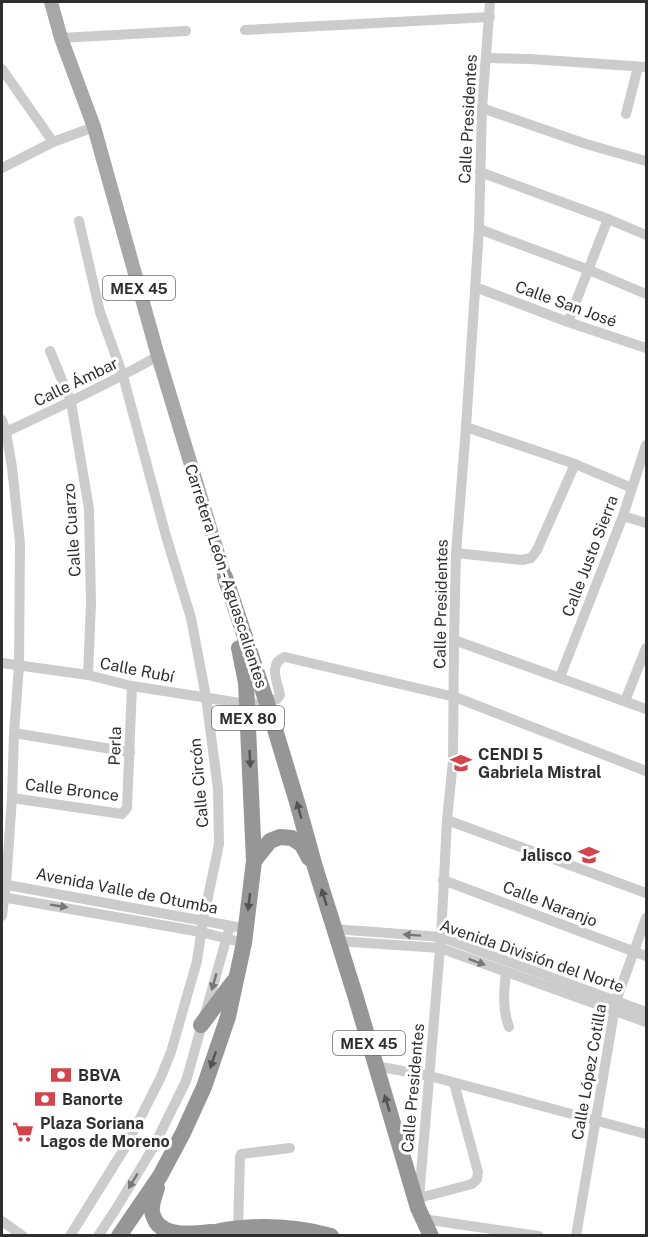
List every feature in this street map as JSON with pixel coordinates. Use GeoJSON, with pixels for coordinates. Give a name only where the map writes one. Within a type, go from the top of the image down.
{"type":"FeatureCollection","features":[{"type":"Feature","properties":{"kind":"highway","name":"Carretera León - Aguascalientes"},"geometry":{"type":"LineString","coordinates":[[225,577],[267,703],[420,1215]]}},
{"type":"Feature","properties":{"kind":"highway","name":"MEX 80"},"geometry":{"type":"LineString","coordinates":[[225,577],[246,683],[254,861]]}},
{"type":"Feature","properties":{"kind":"highway"},"geometry":{"type":"LineString","coordinates":[[119,1236],[160,1176],[204,1087],[228,1017],[237,976],[240,933],[254,861],[270,841],[280,837],[292,838],[302,846],[315,867]]}},
{"type":"Feature","properties":{"kind":"highway"},"geometry":{"type":"LineString","coordinates":[[201,1025],[237,976]]}},
{"type":"Feature","properties":{"kind":"highway"},"geometry":{"type":"LineString","coordinates":[[160,1176],[152,1208],[153,1216],[157,1224],[173,1234],[206,1234],[270,1227],[331,1236]]}},
{"type":"Feature","properties":{"kind":"highway","name":"MEX 45"},"geometry":{"type":"LineString","coordinates":[[420,1215],[431,1236]]}},
{"type":"Feature","properties":{"kind":"main road","name":"Carretera León - Aguascalientes"},"geometry":{"type":"LineString","coordinates":[[51,2],[61,38],[94,127],[158,356],[225,577]]}},
{"type":"Feature","properties":{"kind":"street","name":"Calle Presidentes"},"geometry":{"type":"LineString","coordinates":[[420,1215],[453,761],[456,553],[479,229],[482,108],[490,2]]}},
{"type":"Feature","properties":{"kind":"street"},"geometry":{"type":"LineString","coordinates":[[245,30],[490,17]]}},
{"type":"Feature","properties":{"kind":"street"},"geometry":{"type":"LineString","coordinates":[[61,38],[186,31]]}},
{"type":"Feature","properties":{"kind":"street"},"geometry":{"type":"LineString","coordinates":[[486,58],[530,58],[642,67],[626,114]]}},
{"type":"Feature","properties":{"kind":"street"},"geometry":{"type":"LineString","coordinates":[[2,69],[54,142]]}},
{"type":"Feature","properties":{"kind":"street"},"geometry":{"type":"LineString","coordinates":[[482,108],[646,162]]}},
{"type":"Feature","properties":{"kind":"street"},"geometry":{"type":"LineString","coordinates":[[2,168],[54,142],[94,127]]}},
{"type":"Feature","properties":{"kind":"street"},"geometry":{"type":"LineString","coordinates":[[480,172],[646,235]]}},
{"type":"Feature","properties":{"kind":"street"},"geometry":{"type":"LineString","coordinates":[[568,322],[608,219]]}},
{"type":"Feature","properties":{"kind":"street","name":"Calle Circón"},"geometry":{"type":"LineString","coordinates":[[70,1236],[126,1146],[171,1052],[198,961],[202,926],[219,844],[218,789],[206,697],[190,618],[123,376],[100,312],[79,221]]}},
{"type":"Feature","properties":{"kind":"street"},"geometry":{"type":"LineString","coordinates":[[479,229],[646,294]]}},
{"type":"Feature","properties":{"kind":"street","name":"Calle San José"},"geometry":{"type":"LineString","coordinates":[[475,287],[646,348]]}},
{"type":"Feature","properties":{"kind":"street","name":"Calle Cuarzo"},"geometry":{"type":"LineString","coordinates":[[50,351],[71,402],[89,508],[91,603],[88,675]]}},
{"type":"Feature","properties":{"kind":"street","name":"Calle Ámbar"},"geometry":{"type":"LineString","coordinates":[[6,432],[123,376],[158,356]]}},
{"type":"Feature","properties":{"kind":"street"},"geometry":{"type":"LineString","coordinates":[[2,420],[12,467],[20,543],[19,666],[12,798],[2,916]]}},
{"type":"Feature","properties":{"kind":"street"},"geometry":{"type":"LineString","coordinates":[[466,427],[575,464],[632,489]]}},
{"type":"Feature","properties":{"kind":"street","name":"Calle Justo Sierra"},"geometry":{"type":"LineString","coordinates":[[560,677],[623,516],[646,445]]}},
{"type":"Feature","properties":{"kind":"street"},"geometry":{"type":"LineString","coordinates":[[456,553],[522,560],[531,558],[537,550],[575,464]]}},
{"type":"Feature","properties":{"kind":"street"},"geometry":{"type":"LineString","coordinates":[[623,516],[646,523]]}},
{"type":"Feature","properties":{"kind":"street"},"geometry":{"type":"LineString","coordinates":[[454,640],[646,709]]}},
{"type":"Feature","properties":{"kind":"street"},"geometry":{"type":"LineString","coordinates":[[625,700],[646,648]]}},
{"type":"Feature","properties":{"kind":"street"},"geometry":{"type":"LineString","coordinates":[[267,703],[277,699],[280,695],[275,671],[276,663],[285,657],[454,697],[646,771]]}},
{"type":"Feature","properties":{"kind":"street","name":"Calle Rubí"},"geometry":{"type":"LineString","coordinates":[[2,663],[88,675],[132,686],[247,704],[267,703]]}},
{"type":"Feature","properties":{"kind":"street","name":"Perla"},"geometry":{"type":"LineString","coordinates":[[127,808],[132,686]]}},
{"type":"Feature","properties":{"kind":"street"},"geometry":{"type":"LineString","coordinates":[[14,733],[130,752]]}},
{"type":"Feature","properties":{"kind":"street","name":"Calle Bronce"},"geometry":{"type":"LineString","coordinates":[[12,798],[122,814],[127,808]]}},
{"type":"Feature","properties":{"kind":"street"},"geometry":{"type":"LineString","coordinates":[[447,820],[646,893]]}},
{"type":"Feature","properties":{"kind":"street","name":"Calle Naranjo"},"geometry":{"type":"LineString","coordinates":[[443,880],[646,956]]}},
{"type":"Feature","properties":{"kind":"street","name":"Avenida Valle de Otumba"},"geometry":{"type":"LineString","coordinates":[[4,884],[240,933]]}},
{"type":"Feature","properties":{"kind":"street","name":"Avenida Valle de Otumba"},"geometry":{"type":"LineString","coordinates":[[3,897],[202,926],[227,939],[240,933]]}},
{"type":"Feature","properties":{"kind":"street","name":"Calle López Cotilla"},"geometry":{"type":"LineString","coordinates":[[576,1236],[615,1006],[646,918]]}},
{"type":"Feature","properties":{"kind":"street"},"geometry":{"type":"LineString","coordinates":[[98,1236],[153,1148],[179,1096],[186,1081],[227,939],[240,933]]}},
{"type":"Feature","properties":{"kind":"street","name":"Avenida División del Norte"},"geometry":{"type":"LineString","coordinates":[[336,935],[440,943],[615,1006],[646,1022]]}},
{"type":"Feature","properties":{"kind":"street","name":"Avenida División del Norte"},"geometry":{"type":"LineString","coordinates":[[440,943],[506,972],[615,1006],[646,1012]]}},
{"type":"Feature","properties":{"kind":"street"},"geometry":{"type":"LineString","coordinates":[[506,972],[503,1000],[509,1027]]}},
{"type":"Feature","properties":{"kind":"street"},"geometry":{"type":"LineString","coordinates":[[376,1066],[430,1076],[646,1134]]}},
{"type":"Feature","properties":{"kind":"street"},"geometry":{"type":"LineString","coordinates":[[420,1215],[477,1179],[478,1172],[454,1083]]}},
{"type":"Feature","properties":{"kind":"street"},"geometry":{"type":"LineString","coordinates":[[238,1229],[241,1154],[290,1148]]}},
{"type":"Feature","properties":{"kind":"street"},"geometry":{"type":"LineString","coordinates":[[420,1215],[539,1236]]}},
{"type":"Feature","properties":{"kind":"street"},"geometry":{"type":"LineString","coordinates":[[2,1221],[24,1236]]}},
{"type":"Feature","properties":{"kind":"place","name":"CENDI 5 Gabriela Mistral"},"geometry":{"type":"Point","coordinates":[461,763]}},
{"type":"Feature","properties":{"kind":"place","name":"Jalisco"},"geometry":{"type":"Point","coordinates":[589,855]}},
{"type":"Feature","properties":{"kind":"place","name":"BBVA"},"geometry":{"type":"Point","coordinates":[61,1075]}},
{"type":"Feature","properties":{"kind":"place","name":"Banorte"},"geometry":{"type":"Point","coordinates":[45,1099]}},
{"type":"Feature","properties":{"kind":"place","name":"Plaza Soriana Lagos de Moreno"},"geometry":{"type":"Point","coordinates":[23,1132]}}]}
